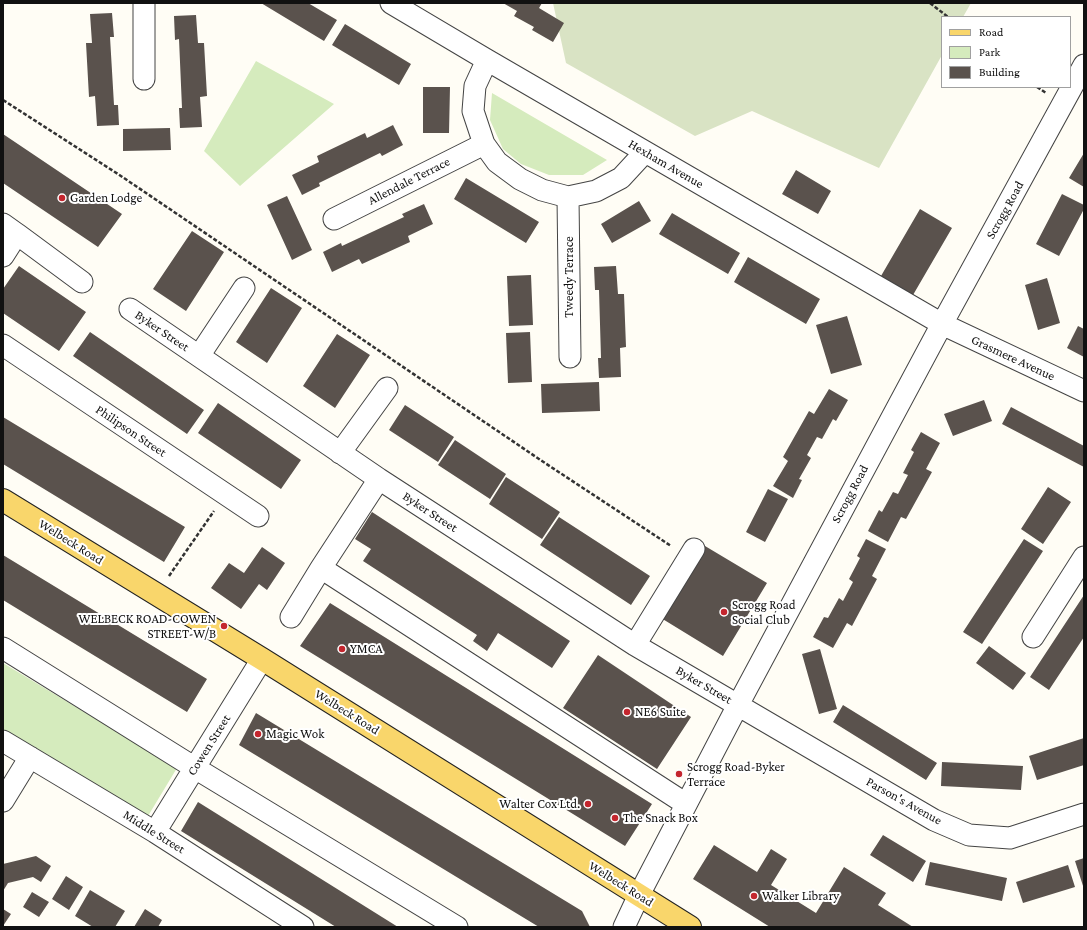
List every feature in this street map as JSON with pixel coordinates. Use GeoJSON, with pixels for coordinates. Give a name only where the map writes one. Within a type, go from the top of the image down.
{"type":"FeatureCollection","features":[{"type":"Feature","properties":{"kind":"main road","name":"Welbeck Road"},"geometry":{"type":"LineString","coordinates":[[3,500],[262,659],[690,927]]}},
{"type":"Feature","properties":{"kind":"street"},"geometry":{"type":"LineString","coordinates":[[144,3],[144,79]]}},
{"type":"Feature","properties":{"kind":"street","name":"Hexham Avenue"},"geometry":{"type":"LineString","coordinates":[[391,3],[942,324]]}},
{"type":"Feature","properties":{"kind":"street"},"geometry":{"type":"LineString","coordinates":[[487,60],[475,86],[473,112],[484,144],[497,162],[520,179],[542,190],[568,197],[596,191],[621,178],[645,152]]}},
{"type":"Feature","properties":{"kind":"street","name":"Scrogg Road"},"geometry":{"type":"LineString","coordinates":[[624,927],[639,895],[738,705],[942,324],[1084,66]]}},
{"type":"Feature","properties":{"kind":"street","name":"Allendale Terrace"},"geometry":{"type":"LineString","coordinates":[[334,219],[484,144]]}},
{"type":"Feature","properties":{"kind":"street","name":"Tweedy Terrace"},"geometry":{"type":"LineString","coordinates":[[568,197],[570,357]]}},
{"type":"Feature","properties":{"kind":"street"},"geometry":{"type":"LineString","coordinates":[[3,256],[10,229],[82,282]]}},
{"type":"Feature","properties":{"kind":"street"},"geometry":{"type":"LineString","coordinates":[[199,356],[244,288]]}},
{"type":"Feature","properties":{"kind":"street","name":"Byker Street"},"geometry":{"type":"LineString","coordinates":[[130,309],[340,453],[636,645],[738,705]]}},
{"type":"Feature","properties":{"kind":"street","name":"Grasmere Avenue"},"geometry":{"type":"LineString","coordinates":[[942,324],[1084,391]]}},
{"type":"Feature","properties":{"kind":"street","name":"Philipson Street"},"geometry":{"type":"LineString","coordinates":[[3,346],[258,516]]}},
{"type":"Feature","properties":{"kind":"street"},"geometry":{"type":"LineString","coordinates":[[340,453],[387,388]]}},
{"type":"Feature","properties":{"kind":"street"},"geometry":{"type":"LineString","coordinates":[[291,617],[321,568],[380,479]]}},
{"type":"Feature","properties":{"kind":"street"},"geometry":{"type":"LineString","coordinates":[[636,645],[691,553]]}},
{"type":"Feature","properties":{"kind":"street"},"geometry":{"type":"LineString","coordinates":[[1033,637],[1084,557]]}},
{"type":"Feature","properties":{"kind":"street"},"geometry":{"type":"LineString","coordinates":[[321,568],[686,804]]}},
{"type":"Feature","properties":{"kind":"street"},"geometry":{"type":"LineString","coordinates":[[3,648],[195,768],[457,927]]}},
{"type":"Feature","properties":{"kind":"street","name":"Cowen Street"},"geometry":{"type":"LineString","coordinates":[[155,832],[262,659]]}},
{"type":"Feature","properties":{"kind":"street","name":"Parson's Avenue"},"geometry":{"type":"LineString","coordinates":[[738,705],[934,820],[969,835],[1010,838],[1084,814]]}},
{"type":"Feature","properties":{"kind":"street","name":"Middle Street"},"geometry":{"type":"LineString","coordinates":[[3,741],[155,832],[303,927]]}},
{"type":"Feature","properties":{"kind":"street"},"geometry":{"type":"LineString","coordinates":[[3,801],[30,757]]}},
{"type":"Feature","properties":{"kind":"path"},"geometry":{"type":"LineString","coordinates":[[930,3],[947,16]]}},
{"type":"Feature","properties":{"kind":"path"},"geometry":{"type":"LineString","coordinates":[[3,100],[124,179],[523,448],[691,553]]}},
{"type":"Feature","properties":{"kind":"path"},"geometry":{"type":"LineString","coordinates":[[156,594],[225,494]]}},
{"type":"Feature","properties":{"kind":"green space"},"geometry":{"type":"Polygon","coordinates":[[[553,3],[971,3],[964,16],[941,16],[941,57],[879,168],[752,111],[695,136],[566,63],[553,3]]]}},
{"type":"Feature","properties":{"kind":"green space"},"geometry":{"type":"Polygon","coordinates":[[[256,61],[334,104],[240,186],[204,151],[256,61]]]}},
{"type":"Feature","properties":{"kind":"green space"},"geometry":{"type":"Polygon","coordinates":[[[492,93],[607,160],[583,175],[549,175],[521,164],[503,149],[490,120],[492,93]]]}},
{"type":"Feature","properties":{"kind":"green space"},"geometry":{"type":"Polygon","coordinates":[[[3,663],[177,768],[148,816],[3,729],[3,663]]]}},
{"type":"Feature","properties":{"kind":"building"},"geometry":{"type":"Polygon","coordinates":[[[261,3],[308,3],[337,20],[324,41],[261,3]]]}},
{"type":"Feature","properties":{"kind":"building"},"geometry":{"type":"Polygon","coordinates":[[[503,3],[542,3],[539,8],[564,23],[553,42],[532,30],[534,27],[514,16],[517,11],[503,3]]]}},
{"type":"Feature","properties":{"kind":"building"},"geometry":{"type":"Polygon","coordinates":[[[112,13],[114,37],[110,37],[114,105],[118,105],[119,125],[97,126],[95,96],[89,97],[86,43],[92,43],[90,14],[112,13]]]}},
{"type":"Feature","properties":{"kind":"building"},"geometry":{"type":"Polygon","coordinates":[[[196,15],[198,43],[204,43],[207,96],[200,97],[202,127],[180,128],[179,108],[182,108],[179,39],[175,40],[174,16],[196,15]]]}},
{"type":"Feature","properties":{"kind":"building"},"geometry":{"type":"Polygon","coordinates":[[[345,24],[411,64],[399,85],[332,45],[345,24]]]}},
{"type":"Feature","properties":{"kind":"building"},"geometry":{"type":"Polygon","coordinates":[[[423,87],[450,87],[449,133],[423,133],[423,87]]]}},
{"type":"Feature","properties":{"kind":"building"},"geometry":{"type":"Polygon","coordinates":[[[393,125],[403,145],[382,156],[380,153],[319,183],[320,186],[302,195],[292,175],[319,162],[317,156],[365,133],[367,138],[393,125]]]}},
{"type":"Feature","properties":{"kind":"building"},"geometry":{"type":"Polygon","coordinates":[[[170,128],[171,150],[123,151],[123,129],[170,128]]]}},
{"type":"Feature","properties":{"kind":"building","name":"Garden Lodge"},"geometry":{"type":"Polygon","coordinates":[[[3,134],[122,214],[98,247],[3,183],[3,134]]]}},
{"type":"Feature","properties":{"kind":"building"},"geometry":{"type":"Polygon","coordinates":[[[1084,153],[1084,187],[1069,178],[1084,153]]]}},
{"type":"Feature","properties":{"kind":"building"},"geometry":{"type":"Polygon","coordinates":[[[796,170],[831,191],[818,214],[782,194],[796,170]]]}},
{"type":"Feature","properties":{"kind":"building"},"geometry":{"type":"Polygon","coordinates":[[[466,178],[539,222],[526,243],[454,199],[466,178]]]}},
{"type":"Feature","properties":{"kind":"building"},"geometry":{"type":"Polygon","coordinates":[[[1062,194],[1084,205],[1084,209],[1059,256],[1036,244],[1062,194]]]}},
{"type":"Feature","properties":{"kind":"building"},"geometry":{"type":"Polygon","coordinates":[[[287,196],[312,250],[292,260],[267,205],[287,196]]]}},
{"type":"Feature","properties":{"kind":"building"},"geometry":{"type":"Polygon","coordinates":[[[639,201],[651,221],[612,243],[601,224],[639,201]]]}},
{"type":"Feature","properties":{"kind":"building"},"geometry":{"type":"Polygon","coordinates":[[[424,204],[433,224],[408,236],[410,242],[362,264],[359,259],[332,272],[323,252],[341,243],[342,246],[404,217],[402,214],[424,204]]]}},
{"type":"Feature","properties":{"kind":"building"},"geometry":{"type":"Polygon","coordinates":[[[920,209],[952,228],[913,295],[881,276],[920,209]]]}},
{"type":"Feature","properties":{"kind":"building"},"geometry":{"type":"Polygon","coordinates":[[[672,213],[740,253],[728,274],[659,234],[672,213]]]}},
{"type":"Feature","properties":{"kind":"building"},"geometry":{"type":"Polygon","coordinates":[[[192,231],[224,252],[186,311],[153,289],[192,231]]]}},
{"type":"Feature","properties":{"kind":"building"},"geometry":{"type":"Polygon","coordinates":[[[748,257],[820,299],[806,324],[734,282],[748,257]]]}},
{"type":"Feature","properties":{"kind":"building"},"geometry":{"type":"Polygon","coordinates":[[[19,266],[86,312],[59,351],[3,313],[3,289],[19,266]]]}},
{"type":"Feature","properties":{"kind":"building"},"geometry":{"type":"Polygon","coordinates":[[[616,266],[618,294],[624,294],[626,347],[620,348],[621,377],[599,378],[598,358],[601,358],[599,290],[595,290],[594,267],[616,266]]]}},
{"type":"Feature","properties":{"kind":"building"},"geometry":{"type":"Polygon","coordinates":[[[531,275],[533,325],[509,326],[507,276],[531,275]]]}},
{"type":"Feature","properties":{"kind":"building"},"geometry":{"type":"Polygon","coordinates":[[[1047,278],[1060,323],[1038,330],[1025,285],[1047,278]]]}},
{"type":"Feature","properties":{"kind":"building"},"geometry":{"type":"Polygon","coordinates":[[[271,288],[302,308],[267,363],[236,342],[271,288]]]}},
{"type":"Feature","properties":{"kind":"building"},"geometry":{"type":"Polygon","coordinates":[[[847,316],[862,365],[831,374],[816,325],[847,316]]]}},
{"type":"Feature","properties":{"kind":"building"},"geometry":{"type":"Polygon","coordinates":[[[1078,326],[1084,329],[1084,357],[1067,348],[1078,326]]]}},
{"type":"Feature","properties":{"kind":"building"},"geometry":{"type":"Polygon","coordinates":[[[90,332],[204,410],[187,434],[73,356],[90,332]]]}},
{"type":"Feature","properties":{"kind":"building"},"geometry":{"type":"Polygon","coordinates":[[[530,332],[532,382],[508,383],[506,333],[530,332]]]}},
{"type":"Feature","properties":{"kind":"building"},"geometry":{"type":"Polygon","coordinates":[[[337,334],[370,355],[335,408],[303,386],[337,334]]]}},
{"type":"Feature","properties":{"kind":"building"},"geometry":{"type":"Polygon","coordinates":[[[599,382],[600,411],[542,413],[541,384],[599,382]]]}},
{"type":"Feature","properties":{"kind":"building"},"geometry":{"type":"Polygon","coordinates":[[[829,389],[848,400],[836,421],[833,419],[822,439],[817,437],[807,455],[811,458],[799,479],[802,480],[793,498],[773,486],[788,461],[783,457],[809,411],[814,414],[829,389]]]}},
{"type":"Feature","properties":{"kind":"building"},"geometry":{"type":"Polygon","coordinates":[[[984,400],[992,421],[953,436],[944,414],[984,400]]]}},
{"type":"Feature","properties":{"kind":"building"},"geometry":{"type":"Polygon","coordinates":[[[218,403],[301,460],[281,489],[198,433],[218,403]]]}},
{"type":"Feature","properties":{"kind":"building"},"geometry":{"type":"Polygon","coordinates":[[[405,405],[454,437],[438,462],[389,430],[405,405]]]}},
{"type":"Feature","properties":{"kind":"building"},"geometry":{"type":"Polygon","coordinates":[[[1011,407],[1084,446],[1084,467],[1002,424],[1011,407]]]}},
{"type":"Feature","properties":{"kind":"building"},"geometry":{"type":"Polygon","coordinates":[[[3,417],[185,527],[164,562],[3,464],[3,417]]]}},
{"type":"Feature","properties":{"kind":"building"},"geometry":{"type":"Polygon","coordinates":[[[921,432],[940,443],[926,469],[932,472],[906,519],[901,517],[888,542],[868,531],[879,510],[882,512],[893,492],[898,494],[908,475],[903,473],[914,452],[911,450],[921,432]]]}},
{"type":"Feature","properties":{"kind":"building"},"geometry":{"type":"Polygon","coordinates":[[[455,440],[506,474],[490,499],[438,465],[455,440]]]}},
{"type":"Feature","properties":{"kind":"building"},"geometry":{"type":"Polygon","coordinates":[[[506,477],[560,512],[542,539],[489,504],[506,477]]]}},
{"type":"Feature","properties":{"kind":"building"},"geometry":{"type":"Polygon","coordinates":[[[1048,487],[1071,502],[1043,544],[1021,529],[1048,487]]]}},
{"type":"Feature","properties":{"kind":"building"},"geometry":{"type":"Polygon","coordinates":[[[768,489],[788,499],[765,542],[746,532],[768,489]]]}},
{"type":"Feature","properties":{"kind":"building"},"geometry":{"type":"Polygon","coordinates":[[[372,512],[570,641],[552,668],[498,633],[487,651],[473,641],[477,635],[363,561],[371,549],[355,539],[372,512]]]}},
{"type":"Feature","properties":{"kind":"building"},"geometry":{"type":"Polygon","coordinates":[[[559,517],[650,576],[631,605],[540,545],[559,517]]]}},
{"type":"Feature","properties":{"kind":"building"},"geometry":{"type":"Polygon","coordinates":[[[866,539],[886,549],[872,576],[877,579],[852,626],[847,623],[833,648],[813,637],[824,617],[828,618],[839,598],[843,601],[853,582],[849,579],[860,558],[857,556],[866,539]]]}},
{"type":"Feature","properties":{"kind":"building"},"geometry":{"type":"Polygon","coordinates":[[[1024,539],[1043,551],[982,644],[963,632],[1024,539]]]}},
{"type":"Feature","properties":{"kind":"building"},"geometry":{"type":"Polygon","coordinates":[[[705,546],[767,583],[723,656],[661,618],[705,546]]]}},
{"type":"Feature","properties":{"kind":"building"},"geometry":{"type":"Polygon","coordinates":[[[262,547],[285,563],[267,590],[259,584],[241,609],[211,588],[229,563],[244,573],[262,547]]]}},
{"type":"Feature","properties":{"kind":"building"},"geometry":{"type":"Polygon","coordinates":[[[3,555],[207,679],[187,712],[3,600],[3,555]]]}},
{"type":"Feature","properties":{"kind":"building"},"geometry":{"type":"Polygon","coordinates":[[[1084,595],[1084,637],[1049,690],[1030,677],[1084,595]]]}},
{"type":"Feature","properties":{"kind":"building"},"geometry":{"type":"Polygon","coordinates":[[[330,603],[652,804],[625,846],[300,646],[330,603]]]}},
{"type":"Feature","properties":{"kind":"building"},"geometry":{"type":"Polygon","coordinates":[[[989,646],[1026,673],[1013,690],[976,663],[989,646]]]}},
{"type":"Feature","properties":{"kind":"building"},"geometry":{"type":"Polygon","coordinates":[[[820,649],[837,709],[819,714],[802,654],[820,649]]]}},
{"type":"Feature","properties":{"kind":"building","name":"NE6 Suite"},"geometry":{"type":"Polygon","coordinates":[[[598,655],[691,717],[657,769],[563,708],[598,655]]]}},
{"type":"Feature","properties":{"kind":"building"},"geometry":{"type":"Polygon","coordinates":[[[843,705],[937,763],[926,780],[833,722],[843,705]]]}},
{"type":"Feature","properties":{"kind":"building"},"geometry":{"type":"Polygon","coordinates":[[[256,713],[582,911],[590,927],[539,927],[239,745],[256,713]]]}},
{"type":"Feature","properties":{"kind":"building"},"geometry":{"type":"Polygon","coordinates":[[[1084,738],[1084,765],[1037,780],[1029,756],[1084,738]]]}},
{"type":"Feature","properties":{"kind":"building"},"geometry":{"type":"Polygon","coordinates":[[[942,762],[1023,766],[1021,790],[941,786],[942,762]]]}},
{"type":"Feature","properties":{"kind":"building"},"geometry":{"type":"Polygon","coordinates":[[[198,802],[398,927],[336,927],[181,831],[198,802]]]}},
{"type":"Feature","properties":{"kind":"building"},"geometry":{"type":"Polygon","coordinates":[[[883,835],[926,861],[913,882],[870,855],[883,835]]]}},
{"type":"Feature","properties":{"kind":"building"},"geometry":{"type":"Polygon","coordinates":[[[714,845],[757,872],[771,849],[787,859],[771,885],[816,913],[844,867],[886,893],[878,905],[913,927],[770,927],[693,879],[714,845]]]}},
{"type":"Feature","properties":{"kind":"building"},"geometry":{"type":"Polygon","coordinates":[[[36,856],[51,866],[41,882],[33,877],[8,883],[3,891],[3,864],[36,856]]]}},
{"type":"Feature","properties":{"kind":"building"},"geometry":{"type":"Polygon","coordinates":[[[1084,858],[1084,889],[1075,861],[1084,858]]]}},
{"type":"Feature","properties":{"kind":"building"},"geometry":{"type":"Polygon","coordinates":[[[930,862],[1007,878],[1002,901],[925,885],[930,862]]]}},
{"type":"Feature","properties":{"kind":"building"},"geometry":{"type":"Polygon","coordinates":[[[1068,865],[1075,887],[1023,903],[1016,882],[1068,865]]]}},
{"type":"Feature","properties":{"kind":"building"},"geometry":{"type":"Polygon","coordinates":[[[66,876],[83,887],[69,910],[52,899],[66,876]]]}},
{"type":"Feature","properties":{"kind":"building"},"geometry":{"type":"Polygon","coordinates":[[[90,890],[125,911],[115,927],[93,927],[75,916],[90,890]]]}},
{"type":"Feature","properties":{"kind":"building"},"geometry":{"type":"Polygon","coordinates":[[[32,892],[49,902],[39,917],[23,907],[32,892]]]}},
{"type":"Feature","properties":{"kind":"building"},"geometry":{"type":"Polygon","coordinates":[[[3,909],[11,914],[3,926],[3,909]]]}},
{"type":"Feature","properties":{"kind":"building"},"geometry":{"type":"Polygon","coordinates":[[[145,909],[162,920],[158,927],[134,927],[145,909]]]}},
{"type":"Feature","properties":{"kind":"place","name":"Garden Lodge"},"geometry":{"type":"Point","coordinates":[62,198]}},
{"type":"Feature","properties":{"kind":"place","name":"Scrogg Road Social Club"},"geometry":{"type":"Point","coordinates":[724,612]}},
{"type":"Feature","properties":{"kind":"place","name":"WELBECK ROAD-COWEN STREET-W/B"},"geometry":{"type":"Point","coordinates":[224,626]}},
{"type":"Feature","properties":{"kind":"place","name":"YMCA"},"geometry":{"type":"Point","coordinates":[342,649]}},
{"type":"Feature","properties":{"kind":"place","name":"NE6 Suite"},"geometry":{"type":"Point","coordinates":[627,712]}},
{"type":"Feature","properties":{"kind":"place","name":"Magic Wok"},"geometry":{"type":"Point","coordinates":[258,734]}},
{"type":"Feature","properties":{"kind":"place","name":"Scrogg Road-Byker Terrace"},"geometry":{"type":"Point","coordinates":[679,774]}},
{"type":"Feature","properties":{"kind":"place","name":"Walter Cox Ltd."},"geometry":{"type":"Point","coordinates":[588,804]}},
{"type":"Feature","properties":{"kind":"place","name":"The Snack Box"},"geometry":{"type":"Point","coordinates":[615,818]}},
{"type":"Feature","properties":{"kind":"place","name":"Walker Library"},"geometry":{"type":"Point","coordinates":[754,896]}}]}
